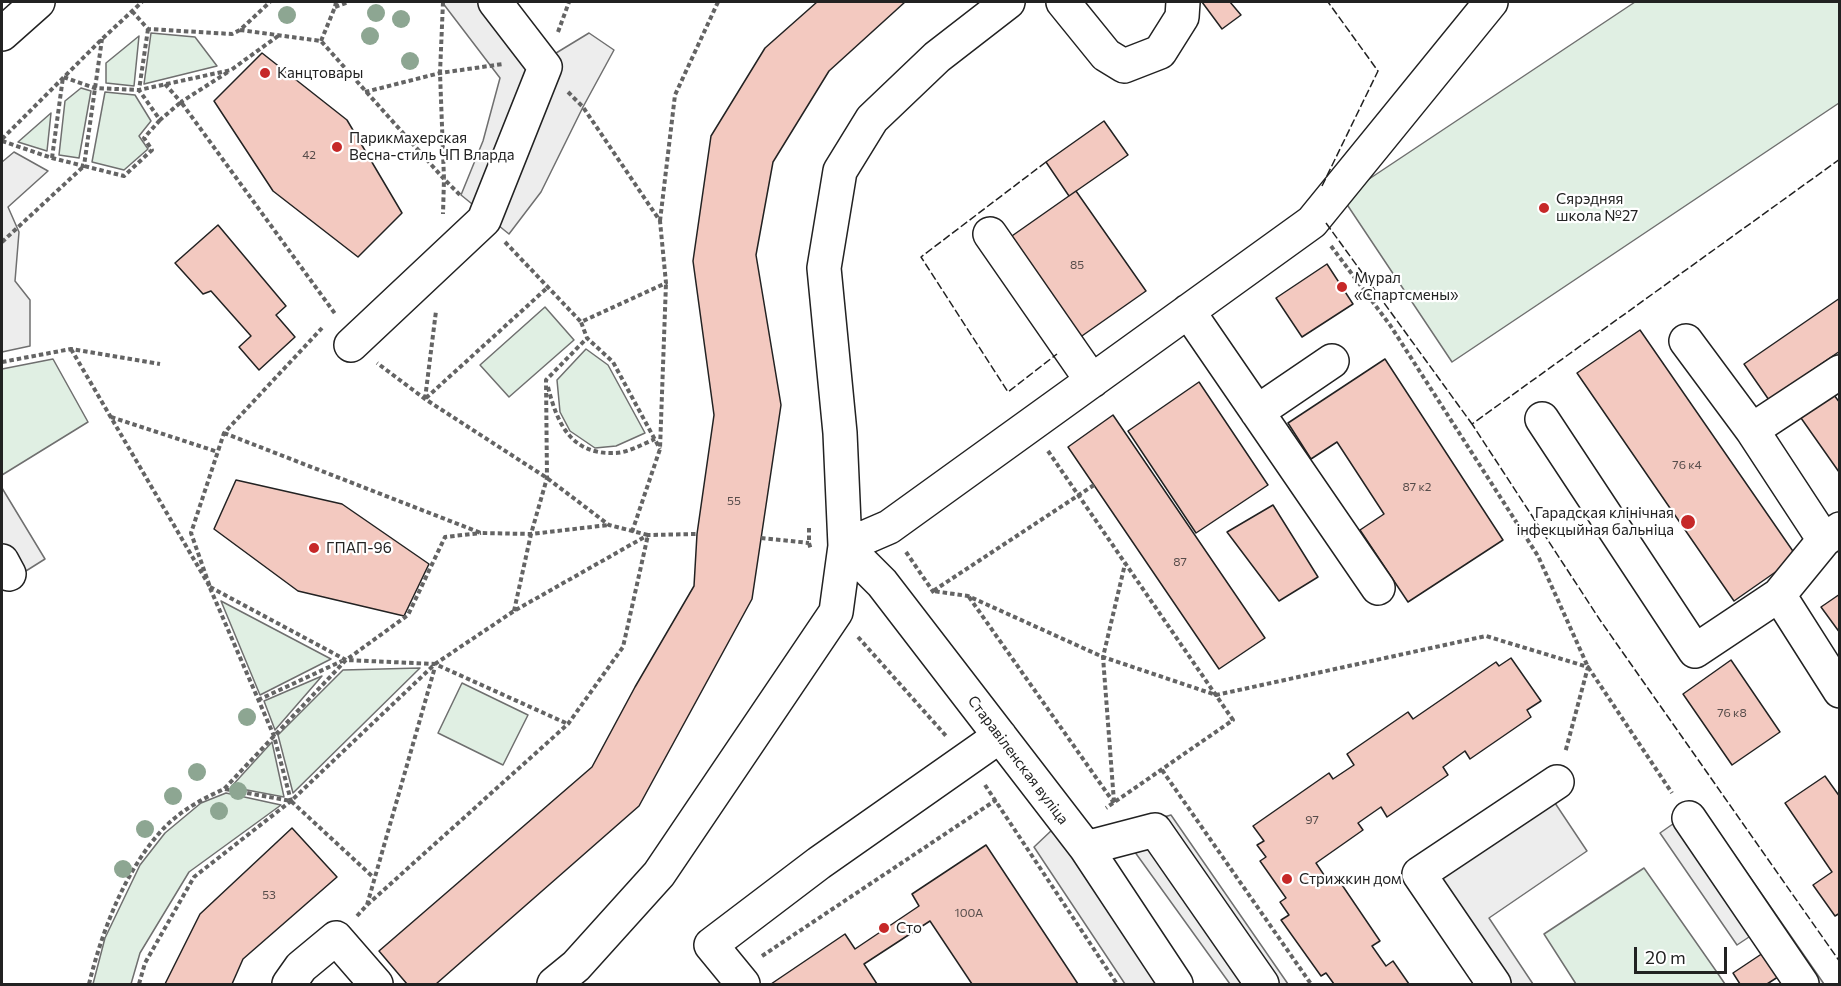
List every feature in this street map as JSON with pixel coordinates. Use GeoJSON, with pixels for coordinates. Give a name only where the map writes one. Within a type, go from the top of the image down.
{"type":"FeatureCollection","features":[{"type":"Feature","properties":{"kind":"street"},"geometry":{"type":"LineString","coordinates":[[2,34],[38,2]]}},
{"type":"Feature","properties":{"kind":"street"},"geometry":{"type":"LineString","coordinates":[[346,332],[442,259],[484,220],[545,67],[495,2]]}},
{"type":"Feature","properties":{"kind":"street"},"geometry":{"type":"LineString","coordinates":[[554,984],[576,966],[659,874],[836,612],[845,546],[840,433],[824,268],[840,171],[872,119],[937,57],[1008,2]]}},
{"type":"Feature","properties":{"kind":"street"},"geometry":{"type":"LineString","coordinates":[[1063,2],[1106,55],[1124,66],[1160,52],[1182,17],[1183,2]]}},
{"type":"Feature","properties":{"kind":"street"},"geometry":{"type":"LineString","coordinates":[[845,546],[889,527],[1312,222],[1491,2]]}},
{"type":"Feature","properties":{"kind":"street"},"geometry":{"type":"LineString","coordinates":[[990,234],[1092,381]]}},
{"type":"Feature","properties":{"kind":"street"},"geometry":{"type":"LineString","coordinates":[[1188,311],[1378,588]]}},
{"type":"Feature","properties":{"kind":"street"},"geometry":{"type":"LineString","coordinates":[[1542,419],[1695,651],[1779,595],[1832,534],[1686,341]]}},
{"type":"Feature","properties":{"kind":"street"},"geometry":{"type":"LineString","coordinates":[[1257,412],[1332,361]]}},
{"type":"Feature","properties":{"kind":"street"},"geometry":{"type":"LineString","coordinates":[[1752,430],[1839,372]]}},
{"type":"Feature","properties":{"kind":"street","name":"Старавіленская вуліца"},"geometry":{"type":"LineString","coordinates":[[845,546],[882,583],[1086,849],[1176,984]]}},
{"type":"Feature","properties":{"kind":"street"},"geometry":{"type":"LineString","coordinates":[[1779,595],[1839,691]]}},
{"type":"Feature","properties":{"kind":"street"},"geometry":{"type":"LineString","coordinates":[[739,979],[711,945],[819,863],[1000,736]]}},
{"type":"Feature","properties":{"kind":"street"},"geometry":{"type":"LineString","coordinates":[[1494,984],[1419,874],[1557,782]]}},
{"type":"Feature","properties":{"kind":"street"},"geometry":{"type":"LineString","coordinates":[[1689,818],[1802,984]]}},
{"type":"Feature","properties":{"kind":"street"},"geometry":{"type":"LineString","coordinates":[[1086,849],[1155,830],[1262,984]]}},
{"type":"Feature","properties":{"kind":"street"},"geometry":{"type":"LineString","coordinates":[[289,984],[301,967],[336,938],[376,984]]}},
{"type":"Feature","properties":{"kind":"path"},"geometry":{"type":"LineString","coordinates":[[142,2],[63,77],[2,140],[52,158],[124,176],[152,150],[144,138],[160,120],[181,102],[278,36]]}},
{"type":"Feature","properties":{"kind":"path"},"geometry":{"type":"LineString","coordinates":[[132,10],[148,29],[232,34],[240,30],[270,2]]}},
{"type":"Feature","properties":{"kind":"path"},"geometry":{"type":"LineString","coordinates":[[321,41],[336,2]]}},
{"type":"Feature","properties":{"kind":"path"},"geometry":{"type":"LineString","coordinates":[[335,7],[349,2]]}},
{"type":"Feature","properties":{"kind":"path"},"geometry":{"type":"LineString","coordinates":[[632,532],[660,449],[666,284],[660,221],[675,94],[718,2]]}},
{"type":"Feature","properties":{"kind":"path"},"geometry":{"type":"LineString","coordinates":[[148,29],[138,90],[160,120]]}},
{"type":"Feature","properties":{"kind":"path"},"geometry":{"type":"LineString","coordinates":[[240,30],[321,41],[444,179]]}},
{"type":"Feature","properties":{"kind":"path"},"geometry":{"type":"LineString","coordinates":[[2,242],[84,166],[102,39]]}},
{"type":"Feature","properties":{"kind":"path"},"geometry":{"type":"LineString","coordinates":[[365,92],[440,73],[515,63],[545,67],[583,107],[660,221]]}},
{"type":"Feature","properties":{"kind":"path"},"geometry":{"type":"LineString","coordinates":[[63,77],[95,88],[138,90],[231,70]]}},
{"type":"Feature","properties":{"kind":"path"},"geometry":{"type":"LineString","coordinates":[[52,158],[63,77]]}},
{"type":"Feature","properties":{"kind":"path"},"geometry":{"type":"LineString","coordinates":[[165,84],[181,102],[346,332],[425,399],[547,478],[609,525],[648,535],[697,534]]}},
{"type":"Feature","properties":{"kind":"path"},"geometry":{"type":"LineString","coordinates":[[1312,222],[1390,325],[1538,556],[1588,667],[1689,818]]}},
{"type":"Feature","properties":{"kind":"path"},"geometry":{"type":"LineString","coordinates":[[425,399],[442,259]]}},
{"type":"Feature","properties":{"kind":"path"},"geometry":{"type":"LineString","coordinates":[[660,449],[614,362],[586,338],[581,322],[666,284]]}},
{"type":"Feature","properties":{"kind":"path"},"geometry":{"type":"LineString","coordinates":[[425,399],[547,288]]}},
{"type":"Feature","properties":{"kind":"path"},"geometry":{"type":"LineString","coordinates":[[291,801],[274,736],[210,587],[191,533],[224,434],[325,326]]}},
{"type":"Feature","properties":{"kind":"path"},"geometry":{"type":"LineString","coordinates":[[514,611],[531,534],[547,478],[546,380],[586,338]]}},
{"type":"Feature","properties":{"kind":"path"},"geometry":{"type":"LineString","coordinates":[[2,362],[71,349],[160,364]]}},
{"type":"Feature","properties":{"kind":"path"},"geometry":{"type":"LineString","coordinates":[[71,349],[210,587],[346,660],[435,664],[568,724]]}},
{"type":"Feature","properties":{"kind":"path"},"geometry":{"type":"LineString","coordinates":[[546,380],[555,412],[569,437],[591,451],[616,454],[655,439]]}},
{"type":"Feature","properties":{"kind":"path"},"geometry":{"type":"LineString","coordinates":[[111,417],[218,452]]}},
{"type":"Feature","properties":{"kind":"path"},"geometry":{"type":"LineString","coordinates":[[1030,425],[1233,720],[1105,809]]}},
{"type":"Feature","properties":{"kind":"path"},"geometry":{"type":"LineString","coordinates":[[224,434],[481,533]]}},
{"type":"Feature","properties":{"kind":"path"},"geometry":{"type":"LineString","coordinates":[[1094,485],[933,591],[968,596],[1103,657],[1216,695],[1486,636],[1588,667]]}},
{"type":"Feature","properties":{"kind":"path"},"geometry":{"type":"LineString","coordinates":[[89,984],[100,942],[137,864],[163,828],[197,801],[224,789],[346,660],[408,615],[445,537],[481,533],[531,534],[609,525]]}},
{"type":"Feature","properties":{"kind":"path"},"geometry":{"type":"LineString","coordinates":[[140,984],[145,963],[194,877],[291,801],[435,664],[514,611],[648,535]]}},
{"type":"Feature","properties":{"kind":"path"},"geometry":{"type":"LineString","coordinates":[[336,938],[367,905],[568,724],[623,647],[648,535]]}},
{"type":"Feature","properties":{"kind":"path"},"geometry":{"type":"LineString","coordinates":[[761,538],[845,546]]}},
{"type":"Feature","properties":{"kind":"path"},"geometry":{"type":"LineString","coordinates":[[1114,803],[1103,657],[1125,563]]}},
{"type":"Feature","properties":{"kind":"path"},"geometry":{"type":"LineString","coordinates":[[968,596],[1114,803]]}},
{"type":"Feature","properties":{"kind":"path"},"geometry":{"type":"LineString","coordinates":[[258,700],[346,660]]}},
{"type":"Feature","properties":{"kind":"path"},"geometry":{"type":"LineString","coordinates":[[367,905],[435,664]]}},
{"type":"Feature","properties":{"kind":"path"},"geometry":{"type":"LineString","coordinates":[[1557,782],[1588,667]]}},
{"type":"Feature","properties":{"kind":"path"},"geometry":{"type":"LineString","coordinates":[[1162,770],[1311,984]]}},
{"type":"Feature","properties":{"kind":"path"},"geometry":{"type":"LineString","coordinates":[[224,789],[291,801],[374,877]]}},
{"type":"Feature","properties":{"kind":"path"},"geometry":{"type":"LineString","coordinates":[[739,979],[996,800]]}},
{"type":"Feature","properties":{"kind":"green space","name":"Сярэдняя школа №27"},"geometry":{"type":"Polygon","coordinates":[[[1635,2],[1839,2],[1839,103],[1452,362],[1342,197],[1635,2]]]}},
{"type":"Feature","properties":{"kind":"green space"},"geometry":{"type":"Polygon","coordinates":[[[151,33],[195,37],[217,66],[144,84],[151,33]]]}},
{"type":"Feature","properties":{"kind":"green space"},"geometry":{"type":"Polygon","coordinates":[[[139,36],[134,86],[106,83],[106,63],[139,36]]]}},
{"type":"Feature","properties":{"kind":"green space"},"geometry":{"type":"Polygon","coordinates":[[[81,88],[91,91],[79,158],[59,155],[65,101],[81,88]]]}},
{"type":"Feature","properties":{"kind":"green space"},"geometry":{"type":"Polygon","coordinates":[[[105,92],[135,95],[151,121],[139,136],[148,149],[124,170],[92,162],[105,92]]]}},
{"type":"Feature","properties":{"kind":"green space"},"geometry":{"type":"Polygon","coordinates":[[[51,113],[47,151],[18,142],[51,113]]]}},
{"type":"Feature","properties":{"kind":"green space"},"geometry":{"type":"Polygon","coordinates":[[[545,307],[574,340],[509,397],[480,365],[545,307]]]}},
{"type":"Feature","properties":{"kind":"green space"},"geometry":{"type":"Polygon","coordinates":[[[586,349],[608,365],[645,433],[616,446],[595,448],[570,431],[560,412],[557,380],[586,349]]]}},
{"type":"Feature","properties":{"kind":"green space"},"geometry":{"type":"Polygon","coordinates":[[[53,359],[88,422],[2,475],[2,369],[53,359]]]}},
{"type":"Feature","properties":{"kind":"green space"},"geometry":{"type":"Polygon","coordinates":[[[221,601],[331,659],[260,695],[221,601]]]}},
{"type":"Feature","properties":{"kind":"green space"},"geometry":{"type":"Polygon","coordinates":[[[420,668],[293,793],[278,735],[343,670],[420,668]]]}},
{"type":"Feature","properties":{"kind":"green space"},"geometry":{"type":"Polygon","coordinates":[[[322,676],[275,730],[264,701],[322,676]]]}},
{"type":"Feature","properties":{"kind":"green space"},"geometry":{"type":"Polygon","coordinates":[[[462,683],[528,715],[503,765],[438,733],[462,683]]]}},
{"type":"Feature","properties":{"kind":"green space"},"geometry":{"type":"Polygon","coordinates":[[[272,742],[284,797],[231,787],[272,742]]]}},
{"type":"Feature","properties":{"kind":"green space"},"geometry":{"type":"Polygon","coordinates":[[[226,793],[281,805],[189,872],[140,953],[131,984],[93,984],[105,938],[140,865],[165,833],[201,803],[226,793]]]}},
{"type":"Feature","properties":{"kind":"green space"},"geometry":{"type":"Polygon","coordinates":[[[1644,868],[1725,984],[1576,984],[1544,934],[1644,868]]]}},
{"type":"Feature","properties":{"kind":"shaded area"},"geometry":{"type":"Polygon","coordinates":[[[442,2],[488,2],[538,64],[589,33],[614,50],[541,192],[509,234],[461,195],[483,141],[500,78],[442,2]]]}},
{"type":"Feature","properties":{"kind":"shaded area"},"geometry":{"type":"Polygon","coordinates":[[[14,152],[48,171],[8,207],[19,232],[15,281],[30,300],[30,346],[2,352],[2,162],[14,152]]]}},
{"type":"Feature","properties":{"kind":"shaded area"},"geometry":{"type":"Polygon","coordinates":[[[2,488],[45,559],[2,586],[2,488]]]}},
{"type":"Feature","properties":{"kind":"shaded area"},"geometry":{"type":"Polygon","coordinates":[[[1545,788],[1587,851],[1489,918],[1533,984],[1487,984],[1415,876],[1545,788]]]}},
{"type":"Feature","properties":{"kind":"shaded area"},"geometry":{"type":"Polygon","coordinates":[[[1700,805],[1824,984],[1781,984],[1799,971],[1767,925],[1737,945],[1660,833],[1700,805]]]}},
{"type":"Feature","properties":{"kind":"shaded area"},"geometry":{"type":"Polygon","coordinates":[[[1171,815],[1288,984],[1230,984],[1119,830],[1171,815]]]}},
{"type":"Feature","properties":{"kind":"shaded area"},"geometry":{"type":"Polygon","coordinates":[[[1053,829],[1157,984],[1125,984],[1034,847],[1053,829]]]}},
{"type":"Feature","properties":{"kind":"building"},"geometry":{"type":"Polygon","coordinates":[[[817,2],[905,2],[829,71],[773,162],[756,255],[781,405],[752,599],[639,806],[436,984],[407,984],[379,951],[592,767],[635,687],[694,586],[697,534],[714,415],[693,261],[711,136],[765,48],[817,2]]]}},
{"type":"Feature","properties":{"kind":"building"},"geometry":{"type":"Polygon","coordinates":[[[1202,2],[1230,2],[1241,15],[1222,29],[1202,2]]]}},
{"type":"Feature","properties":{"kind":"building"},"geometry":{"type":"Polygon","coordinates":[[[262,53],[347,120],[402,213],[358,257],[273,191],[214,101],[262,53]]]}},
{"type":"Feature","properties":{"kind":"building"},"geometry":{"type":"Polygon","coordinates":[[[1104,121],[1128,155],[1069,196],[1046,162],[1104,121]]]}},
{"type":"Feature","properties":{"kind":"building"},"geometry":{"type":"Polygon","coordinates":[[[1076,191],[1146,291],[1079,338],[1009,238],[1076,191]]]}},
{"type":"Feature","properties":{"kind":"building"},"geometry":{"type":"Polygon","coordinates":[[[218,225],[286,306],[276,315],[295,337],[259,370],[239,347],[251,336],[211,291],[203,294],[175,263],[218,225]]]}},
{"type":"Feature","properties":{"kind":"building"},"geometry":{"type":"Polygon","coordinates":[[[1327,264],[1353,304],[1302,337],[1276,298],[1327,264]]]}},
{"type":"Feature","properties":{"kind":"building"},"geometry":{"type":"Polygon","coordinates":[[[1840,298],[1840,351],[1769,400],[1744,364],[1840,298]]]}},
{"type":"Feature","properties":{"kind":"building"},"geometry":{"type":"Polygon","coordinates":[[[1640,330],[1797,557],[1734,601],[1577,373],[1640,330]]]}},
{"type":"Feature","properties":{"kind":"building"},"geometry":{"type":"Polygon","coordinates":[[[1385,359],[1503,540],[1408,602],[1360,530],[1384,514],[1337,442],[1311,459],[1288,423],[1385,359]]]}},
{"type":"Feature","properties":{"kind":"building"},"geometry":{"type":"Polygon","coordinates":[[[1199,382],[1268,485],[1196,533],[1128,431],[1199,382]]]}},
{"type":"Feature","properties":{"kind":"building"},"geometry":{"type":"Polygon","coordinates":[[[1834,395],[1840,403],[1839,472],[1801,418],[1834,395]]]}},
{"type":"Feature","properties":{"kind":"building"},"geometry":{"type":"Polygon","coordinates":[[[1113,415],[1265,638],[1219,669],[1068,447],[1113,415]]]}},
{"type":"Feature","properties":{"kind":"building"},"geometry":{"type":"Polygon","coordinates":[[[236,480],[342,504],[429,564],[404,616],[298,591],[214,529],[236,480]]]}},
{"type":"Feature","properties":{"kind":"building"},"geometry":{"type":"Polygon","coordinates":[[[1273,505],[1318,577],[1279,601],[1227,532],[1273,505]]]}},
{"type":"Feature","properties":{"kind":"building"},"geometry":{"type":"Polygon","coordinates":[[[1840,594],[1840,633],[1821,607],[1840,594]]]}},
{"type":"Feature","properties":{"kind":"building"},"geometry":{"type":"Polygon","coordinates":[[[1511,658],[1541,701],[1527,710],[1531,717],[1470,759],[1465,751],[1443,767],[1448,775],[1387,817],[1381,807],[1358,823],[1363,830],[1316,863],[1330,884],[1338,879],[1380,941],[1372,946],[1386,966],[1393,961],[1409,984],[1334,984],[1326,973],[1321,976],[1281,920],[1289,915],[1280,902],[1286,898],[1260,861],[1266,857],[1257,845],[1264,841],[1253,826],[1329,773],[1333,779],[1354,765],[1347,754],[1408,712],[1413,719],[1496,662],[1499,666],[1511,658]]]}},
{"type":"Feature","properties":{"kind":"building"},"geometry":{"type":"Polygon","coordinates":[[[1731,660],[1780,732],[1732,765],[1683,694],[1731,660]]]}},
{"type":"Feature","properties":{"kind":"building"},"geometry":{"type":"Polygon","coordinates":[[[1825,776],[1840,797],[1840,913],[1835,916],[1813,885],[1832,872],[1785,803],[1825,776]]]}},
{"type":"Feature","properties":{"kind":"building"},"geometry":{"type":"Polygon","coordinates":[[[292,828],[337,877],[243,959],[232,984],[165,984],[200,914],[292,828]]]}},
{"type":"Feature","properties":{"kind":"building"},"geometry":{"type":"Polygon","coordinates":[[[986,845],[1078,984],[972,984],[930,921],[864,964],[877,984],[771,984],[845,934],[855,949],[919,906],[912,894],[986,845]]]}},
{"type":"Feature","properties":{"kind":"building"},"geometry":{"type":"Polygon","coordinates":[[[1766,951],[1781,975],[1767,984],[1740,984],[1733,973],[1766,951]]]}},
{"type":"Feature","properties":{"kind":"fence"},"geometry":{"type":"LineString","coordinates":[[1322,186],[1378,71],[1328,2]]}},
{"type":"Feature","properties":{"kind":"fence"},"geometry":{"type":"LineString","coordinates":[[1840,159],[1472,424],[1600,620],[1840,962]]}},
{"type":"Feature","properties":{"kind":"fence"},"geometry":{"type":"LineString","coordinates":[[1046,162],[921,257],[1008,392],[1057,354]]}},
{"type":"Feature","properties":{"kind":"fence"},"geometry":{"type":"LineString","coordinates":[[1326,223],[1472,424]]}},
{"type":"Feature","properties":{"kind":"place","name":"Канцтовары"},"geometry":{"type":"Point","coordinates":[265,73]}},
{"type":"Feature","properties":{"kind":"place","name":"Парикмахерская Весна-стиль ЧП Вларда"},"geometry":{"type":"Point","coordinates":[337,147]}},
{"type":"Feature","properties":{"kind":"place","name":"Сярэдняя школа №27"},"geometry":{"type":"Point","coordinates":[1544,208]}},
{"type":"Feature","properties":{"kind":"place","name":"Мурал «Спартсмены»"},"geometry":{"type":"Point","coordinates":[1342,287]}},
{"type":"Feature","properties":{"kind":"place","name":"Гарадская клінічная інфекцыйная бальніца"},"geometry":{"type":"Point","coordinates":[1688,522]}},
{"type":"Feature","properties":{"kind":"place","name":"ГПАП-96"},"geometry":{"type":"Point","coordinates":[314,548]}},
{"type":"Feature","properties":{"kind":"place","name":"Стрижкин дом"},"geometry":{"type":"Point","coordinates":[1287,879]}},
{"type":"Feature","properties":{"kind":"place","name":"Сто"},"geometry":{"type":"Point","coordinates":[884,928]}}]}
